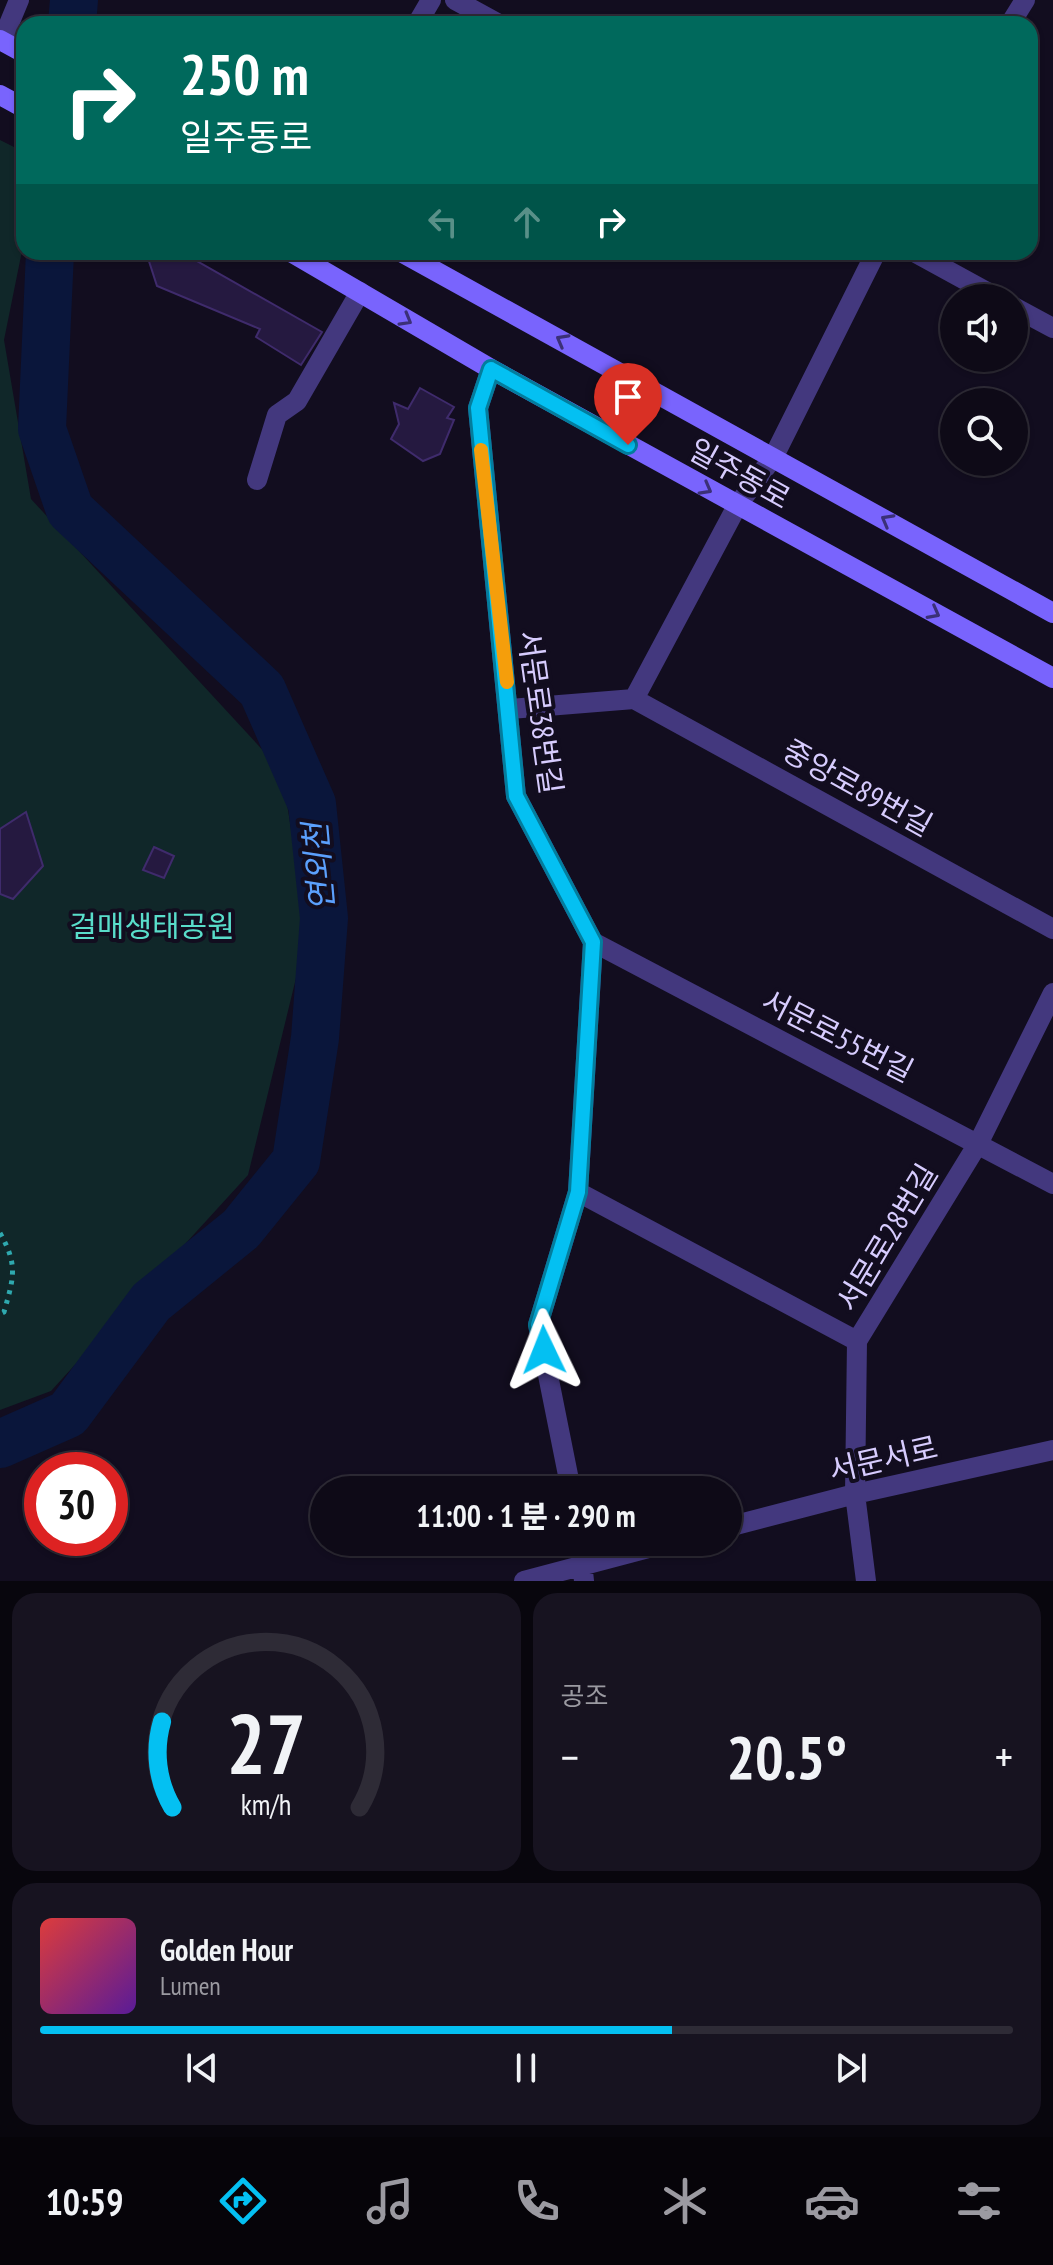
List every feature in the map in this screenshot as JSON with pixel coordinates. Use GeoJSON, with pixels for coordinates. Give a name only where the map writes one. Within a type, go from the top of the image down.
{"type":"FeatureCollection","features":[{"type":"Feature","properties":{"kind":"main road","name":"일주동로"},"geometry":{"type":"LineString","coordinates":[[305,260],[491,369],[1053,678]]}},
{"type":"Feature","properties":{"kind":"main road","name":"일주동로"},"geometry":{"type":"LineString","coordinates":[[416,260],[1053,613]]}},
{"type":"Feature","properties":{"kind":"street"},"geometry":{"type":"LineString","coordinates":[[1,40],[19,0]]}},
{"type":"Feature","properties":{"kind":"street"},"geometry":{"type":"LineString","coordinates":[[455,0],[484,16]]}},
{"type":"Feature","properties":{"kind":"street"},"geometry":{"type":"LineString","coordinates":[[510,709],[634,699],[737,506],[774,456],[872,260]]}},
{"type":"Feature","properties":{"kind":"street"},"geometry":{"type":"LineString","coordinates":[[929,260],[972,284]]}},
{"type":"Feature","properties":{"kind":"street"},"geometry":{"type":"LineString","coordinates":[[257,480],[277,415],[297,401],[360,292]]}},
{"type":"Feature","properties":{"kind":"street"},"geometry":{"type":"LineString","coordinates":[[1028,315],[1053,328]]}},
{"type":"Feature","properties":{"kind":"street","name":"서문로38번길"},"geometry":{"type":"LineString","coordinates":[[491,369],[478,408],[489,544],[510,709],[516,796],[593,942]]}},
{"type":"Feature","properties":{"kind":"street","name":"중앙로89번길"},"geometry":{"type":"LineString","coordinates":[[634,699],[1053,929]]}},
{"type":"Feature","properties":{"kind":"street"},"geometry":{"type":"LineString","coordinates":[[568,1476],[538,1325],[578,1192],[593,942]]}},
{"type":"Feature","properties":{"kind":"street","name":"서문로55번길"},"geometry":{"type":"LineString","coordinates":[[593,942],[979,1142],[1053,1184]]}},
{"type":"Feature","properties":{"kind":"street","name":"서문로28번길"},"geometry":{"type":"LineString","coordinates":[[866,1581],[855,1494],[857,1341],[979,1142],[1053,993]]}},
{"type":"Feature","properties":{"kind":"street"},"geometry":{"type":"LineString","coordinates":[[578,1192],[857,1341]]}},
{"type":"Feature","properties":{"kind":"street","name":"서문서로"},"geometry":{"type":"LineString","coordinates":[[742,1523],[855,1494],[1053,1450]]}},
{"type":"Feature","properties":{"kind":"street"},"geometry":{"type":"LineString","coordinates":[[524,1581],[584,1573],[632,1556]]}},
{"type":"Feature","properties":{"kind":"path"},"geometry":{"type":"LineString","coordinates":[[0,1233],[14,1257],[12,1284],[4,1312],[0,1314]]}},
{"type":"Feature","properties":{"kind":"green space","name":"걸매생태공원"},"geometry":{"type":"Polygon","coordinates":[[[0,140],[16,148],[16,260],[20,260],[4,340],[31,499],[282,771],[307,933],[248,1175],[51,1391],[0,1410],[0,140]]]}},
{"type":"Feature","properties":{"kind":"building"},"geometry":{"type":"Polygon","coordinates":[[[149,260],[195,260],[322,332],[301,365],[256,337],[260,329],[157,286],[149,260]]]}},
{"type":"Feature","properties":{"kind":"building"},"geometry":{"type":"Polygon","coordinates":[[[420,388],[454,407],[447,418],[454,420],[440,454],[423,461],[391,439],[399,424],[394,403],[408,409],[420,388]]]}},
{"type":"Feature","properties":{"kind":"building"},"geometry":{"type":"Polygon","coordinates":[[[26,812],[43,866],[13,899],[0,894],[0,829],[26,812]]]}},
{"type":"Feature","properties":{"kind":"building"},"geometry":{"type":"Polygon","coordinates":[[[154,847],[174,856],[164,878],[143,870],[154,847]]]}},
{"type":"Feature","properties":{"kind":"waterway","name":"연외천"},"geometry":{"type":"LineString","coordinates":[[73,16],[74,0]]}},
{"type":"Feature","properties":{"kind":"waterway","name":"연외천"},"geometry":{"type":"LineString","coordinates":[[0,1444],[68,1414],[151,1302],[241,1229],[296,1161],[315,1038],[324,918],[312,804],[262,690],[70,510],[42,429],[50,260]]}},
{"type":"Feature","properties":{"kind":"slow traffic"},"geometry":{"type":"LineString","coordinates":[[481,450],[489,544],[507,682]]}},
{"type":"Feature","properties":{"kind":"route"},"geometry":{"type":"LineString","coordinates":[[544,1350],[538,1325],[578,1192],[593,942],[516,796],[510,709],[489,544],[478,408],[491,369],[628,445]]}}]}
